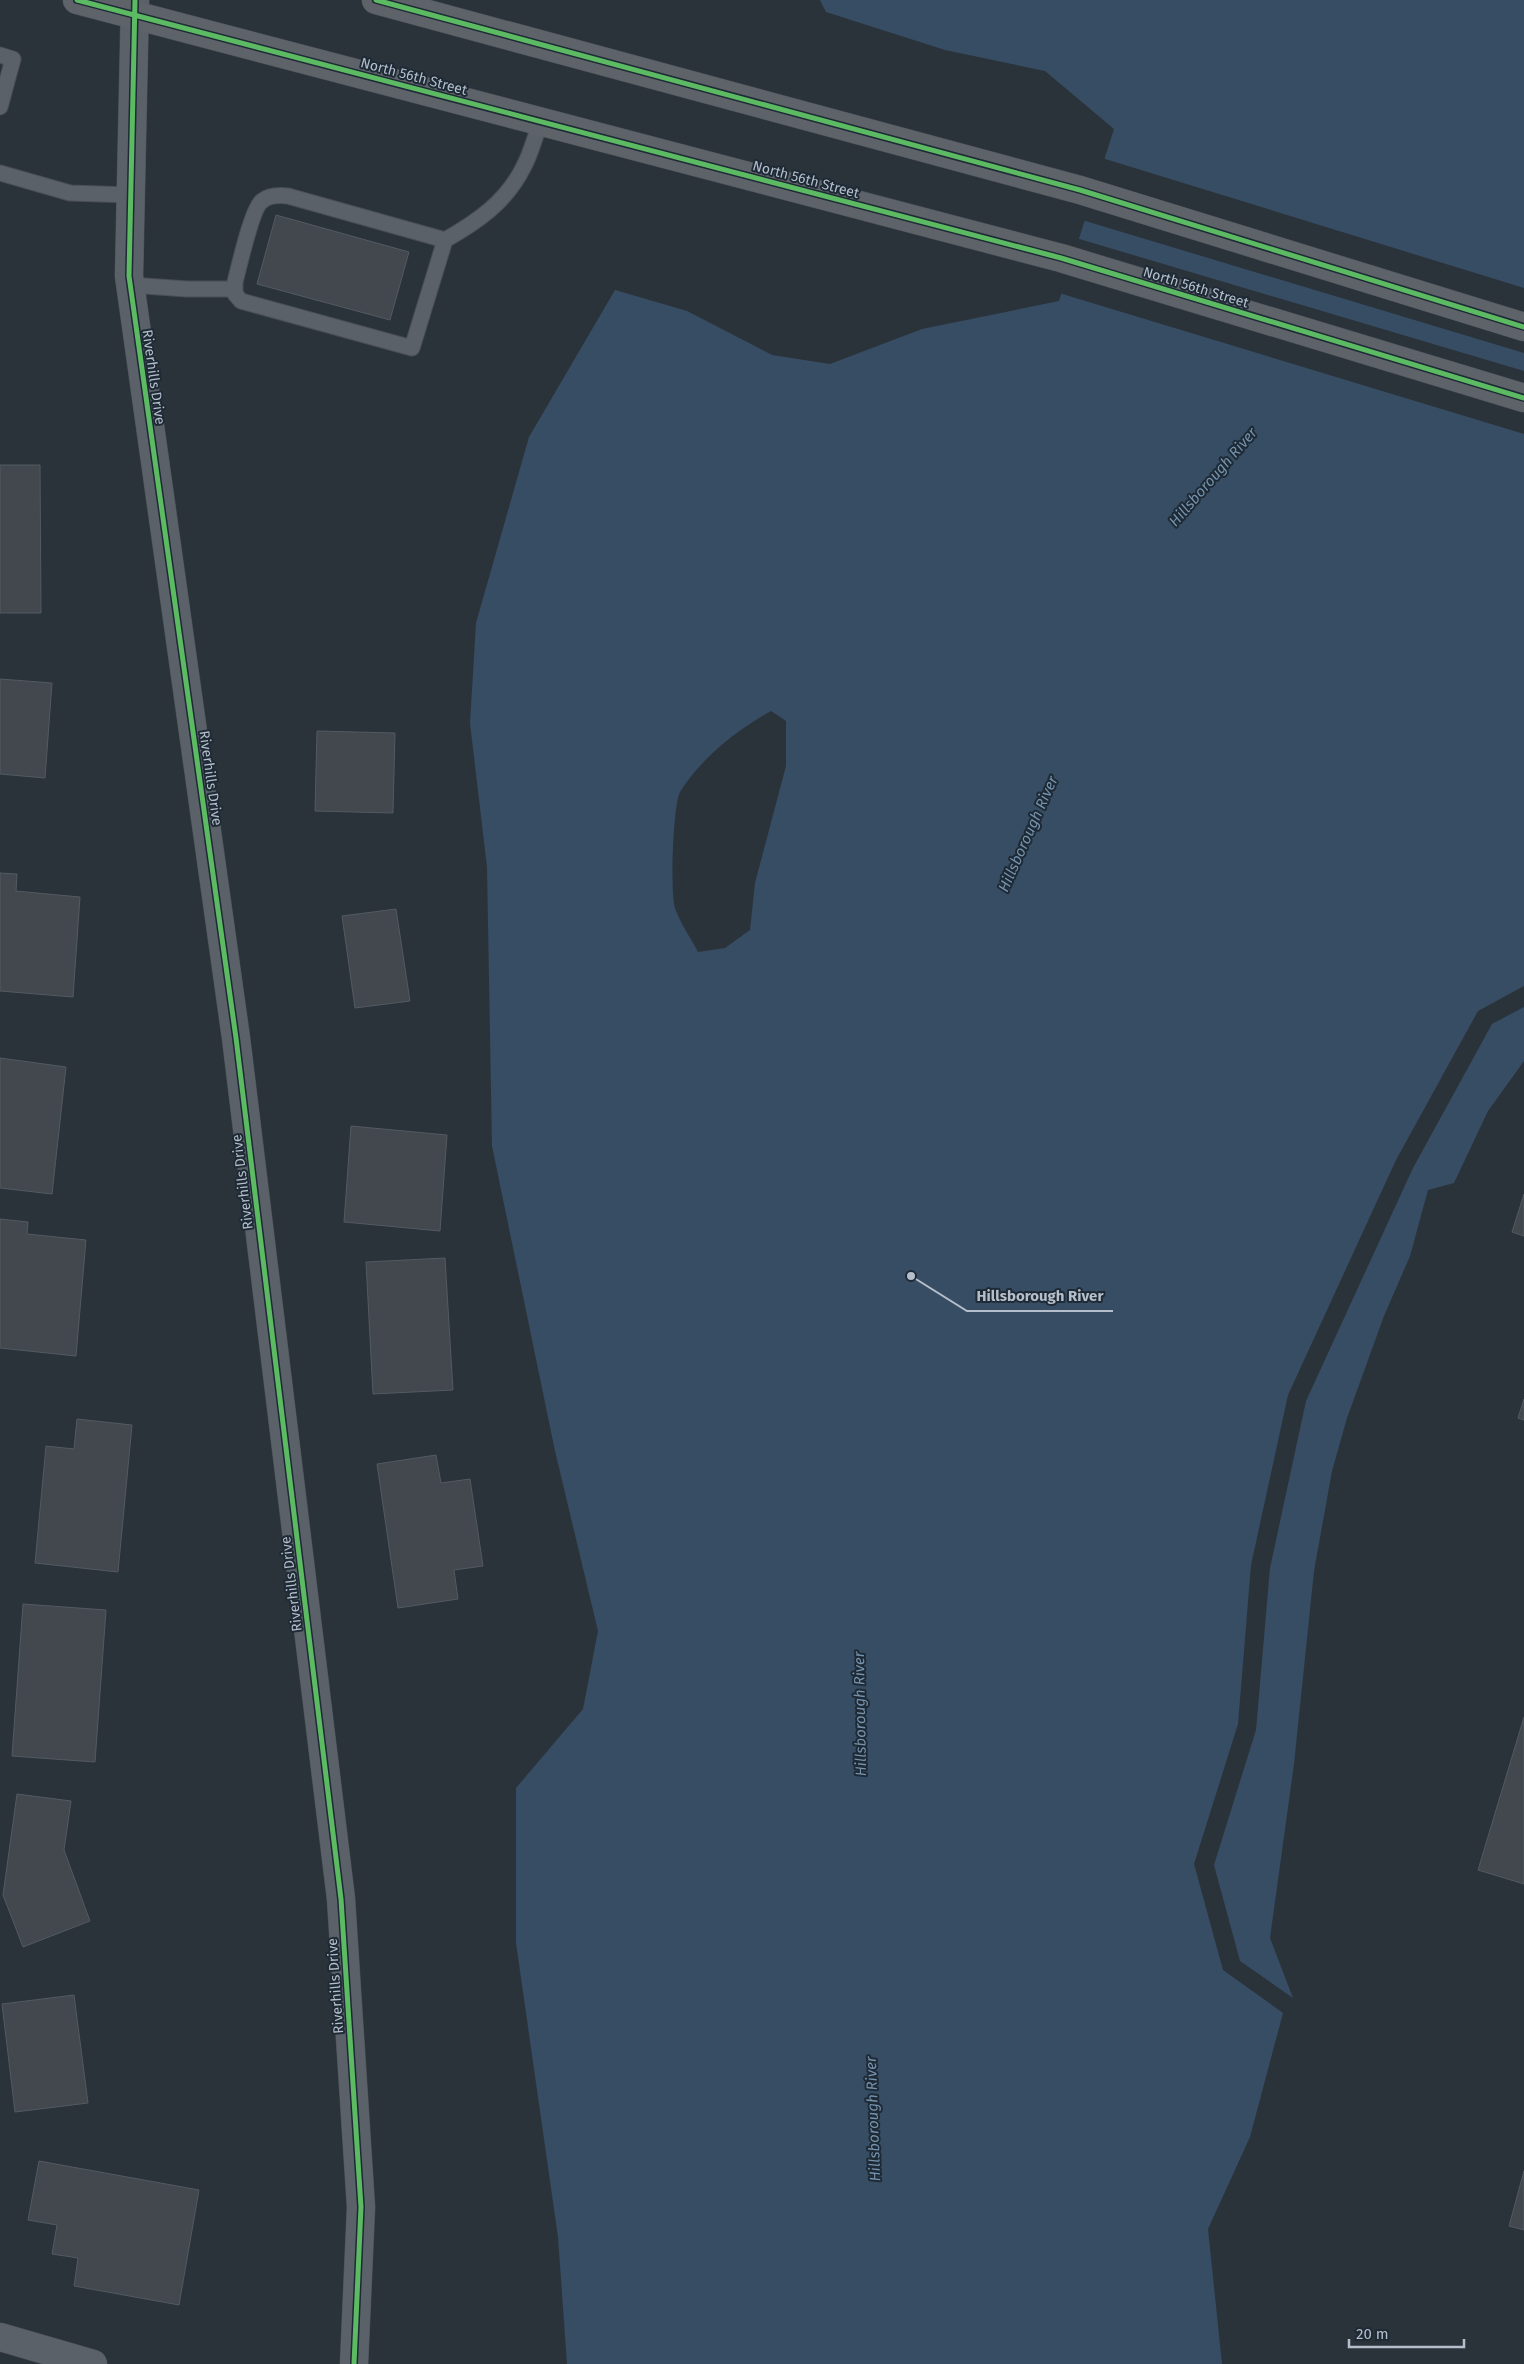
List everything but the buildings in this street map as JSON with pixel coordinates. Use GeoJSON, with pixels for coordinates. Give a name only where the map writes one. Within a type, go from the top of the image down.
{"type":"FeatureCollection","features":[{"type":"Feature","properties":{"kind":"main road","name":"North 56th Street"},"geometry":{"type":"LineString","coordinates":[[77,0],[135,7],[541,121],[1061,258],[1524,398]]}},
{"type":"Feature","properties":{"kind":"main road"},"geometry":{"type":"LineString","coordinates":[[376,0],[1080,190],[1524,327]]}},
{"type":"Feature","properties":{"kind":"street","name":"Riverhills Drive"},"geometry":{"type":"LineString","coordinates":[[135,7],[130,286],[236,1038],[341,1899],[361,2208],[354,2364]]}},
{"type":"Feature","properties":{"kind":"street"},"geometry":{"type":"LineString","coordinates":[[0,2337],[93,2364]]}},
{"type":"Feature","properties":{"kind":"lane"},"geometry":{"type":"LineString","coordinates":[[0,55],[13,59],[0,107]]}},
{"type":"Feature","properties":{"kind":"lane"},"geometry":{"type":"LineString","coordinates":[[445,240],[288,196],[271,196],[262,200],[255,211],[234,289],[236,297],[241,301],[412,348],[445,240],[490,211],[511,188],[524,167],[541,121]]}},
{"type":"Feature","properties":{"kind":"lane"},"geometry":{"type":"LineString","coordinates":[[0,173],[70,194],[131,196]]}},
{"type":"Feature","properties":{"kind":"lane"},"geometry":{"type":"LineString","coordinates":[[130,286],[234,289]]}},
{"type":"Feature","properties":{"kind":"water"},"geometry":{"type":"Polygon","coordinates":[[[820,0],[1524,0],[1524,986],[1478,1011],[1396,1160],[1288,1395],[1251,1565],[1238,1724],[1194,1864],[1223,1970],[1283,2013],[1250,2137],[1208,2229],[1222,2364],[567,2364],[558,2237],[516,1943],[516,1788],[583,1709],[598,1631],[555,1451],[492,1146],[487,867],[470,723],[476,623],[529,437],[615,290],[687,311],[772,355],[830,364],[922,329],[1059,301],[1114,129],[1045,71],[945,50],[826,12],[820,0]],[[771,711],[745,727],[709,756],[680,792],[674,830],[673,899],[680,919],[698,952],[725,948],[750,930],[755,883],[786,766],[786,721],[771,711]]]}},
{"type":"Feature","properties":{"kind":"water"},"geometry":{"type":"Polygon","coordinates":[[[1524,1007],[1524,1061],[1488,1111],[1454,1183],[1428,1190],[1410,1256],[1384,1316],[1347,1418],[1332,1471],[1314,1571],[1294,1764],[1270,1938],[1293,1998],[1240,1961],[1214,1865],[1256,1730],[1270,1568],[1306,1401],[1413,1168],[1492,1024],[1524,1007]]]}},
{"type":"Feature","properties":{"kind":"pier"},"geometry":{"type":"Polygon","coordinates":[[[1102,158],[1524,288],[1524,353],[1082,220],[1102,158]]]}},
{"type":"Feature","properties":{"kind":"pier"},"geometry":{"type":"Polygon","coordinates":[[[1076,238],[1524,371],[1524,434],[1059,293],[1076,238]]]}},
{"type":"Feature","properties":{"kind":"cycle path"},"geometry":{"type":"LineString","coordinates":[[77,0],[1061,258],[1524,398]]}},
{"type":"Feature","properties":{"kind":"cycle path"},"geometry":{"type":"LineString","coordinates":[[135,0],[129,276],[236,1038],[341,1899],[361,2207],[354,2364]]}},
{"type":"Feature","properties":{"kind":"cycle path"},"geometry":{"type":"LineString","coordinates":[[376,0],[1080,190],[1524,327]]}},
{"type":"Feature","properties":{"kind":"place","name":"Hillsborough River"},"geometry":{"type":"Point","coordinates":[911,1276]}}]}
